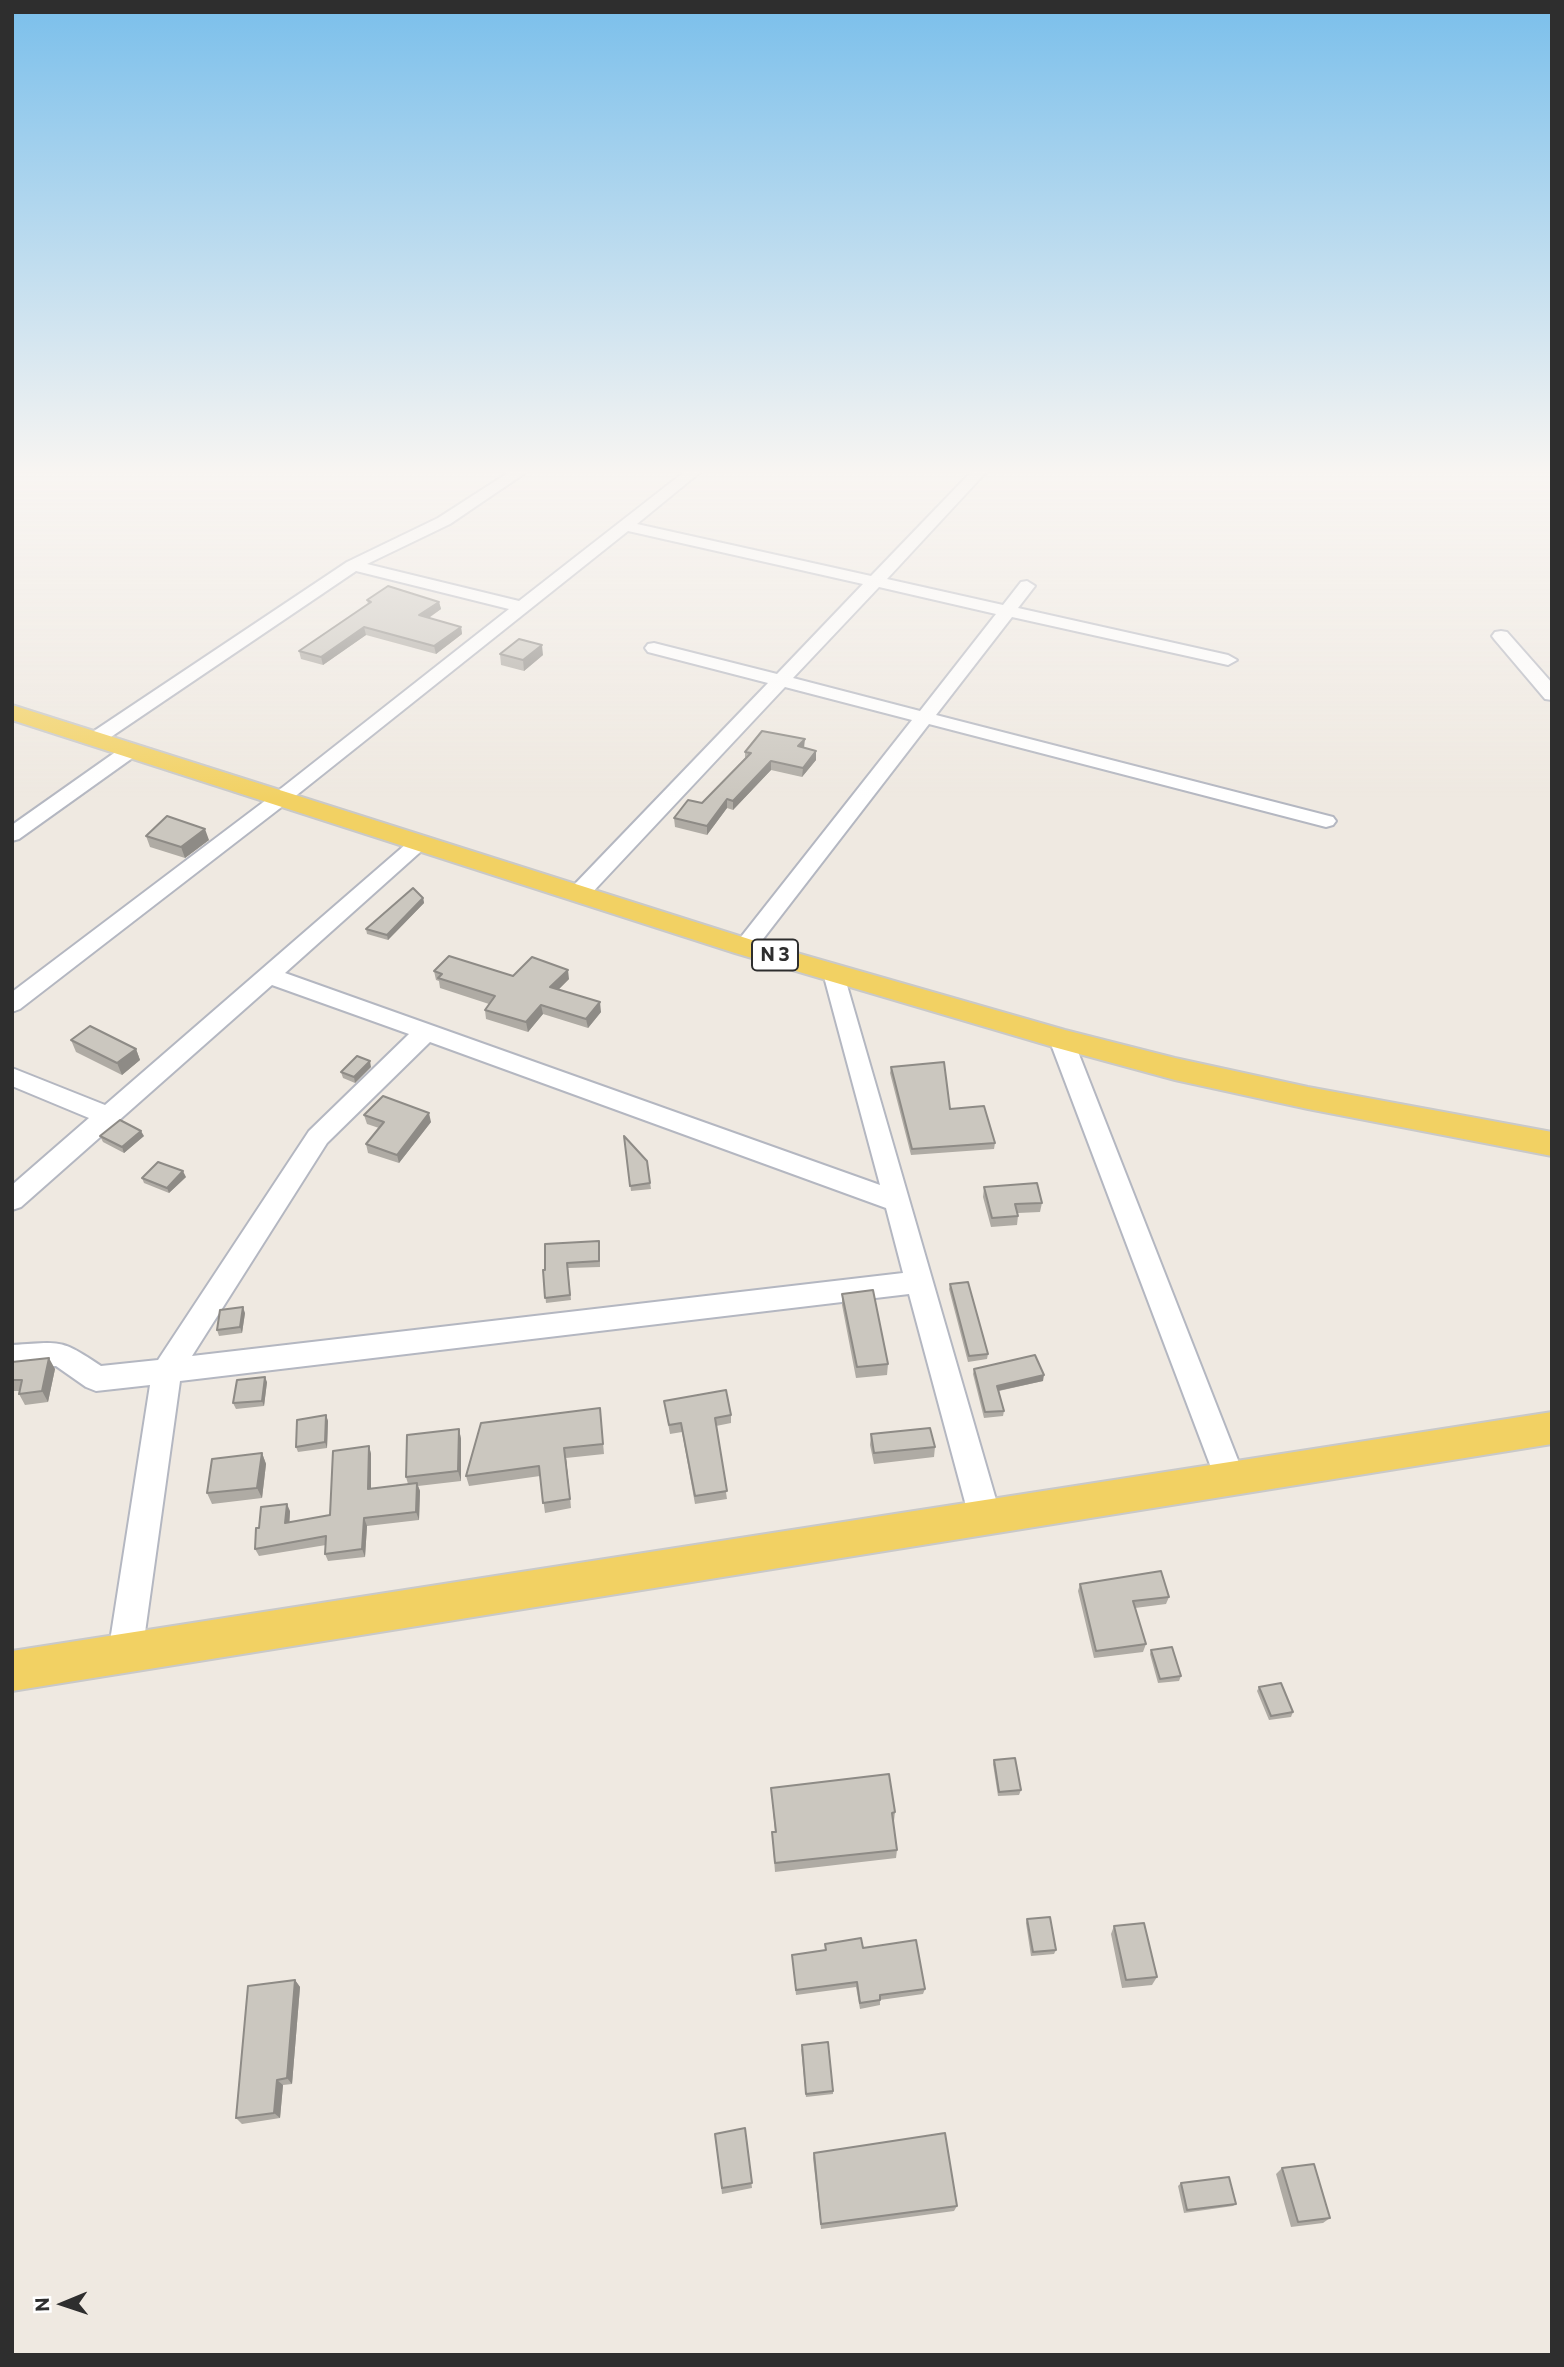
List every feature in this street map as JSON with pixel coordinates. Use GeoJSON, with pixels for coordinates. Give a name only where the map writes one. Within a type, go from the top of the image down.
{"type":"FeatureCollection","features":[{"type":"Feature","properties":{"kind":"main road","name":"N 3"},"geometry":{"type":"LineString","coordinates":[[12,712],[745,947],[1060,1039],[1308,1098],[1552,1144]]}},
{"type":"Feature","properties":{"kind":"main road"},"geometry":{"type":"LineString","coordinates":[[12,1671],[1552,1428]]}},
{"type":"Feature","properties":{"kind":"street"},"geometry":{"type":"LineString","coordinates":[[95,738],[331,579]]}},
{"type":"Feature","properties":{"kind":"street"},"geometry":{"type":"LineString","coordinates":[[411,579],[522,607]]}},
{"type":"Feature","properties":{"kind":"street"},"geometry":{"type":"LineString","coordinates":[[12,1004],[557,579]]}},
{"type":"Feature","properties":{"kind":"street"},"geometry":{"type":"LineString","coordinates":[[580,892],[876,580],[1228,660]]}},
{"type":"Feature","properties":{"kind":"street"},"geometry":{"type":"LineString","coordinates":[[745,947],[1027,586]]}},
{"type":"Feature","properties":{"kind":"street"},"geometry":{"type":"LineString","coordinates":[[1501,636],[1552,695]]}},
{"type":"Feature","properties":{"kind":"street"},"geometry":{"type":"LineString","coordinates":[[654,648],[1326,821]]}},
{"type":"Feature","properties":{"kind":"street"},"geometry":{"type":"LineString","coordinates":[[12,835],[131,750]]}},
{"type":"Feature","properties":{"kind":"street"},"geometry":{"type":"LineString","coordinates":[[12,1200],[420,842]]}},
{"type":"Feature","properties":{"kind":"street"},"geometry":{"type":"LineString","coordinates":[[834,973],[985,1517]]}},
{"type":"Feature","properties":{"kind":"street"},"geometry":{"type":"LineString","coordinates":[[268,975],[898,1202]]}},
{"type":"Feature","properties":{"kind":"street"},"geometry":{"type":"LineString","coordinates":[[125,1654],[167,1370],[318,1137],[426,1032]]}},
{"type":"Feature","properties":{"kind":"street"},"geometry":{"type":"LineString","coordinates":[[1060,1039],[1230,1478]]}},
{"type":"Feature","properties":{"kind":"street"},"geometry":{"type":"LineString","coordinates":[[12,1076],[108,1116]]}},
{"type":"Feature","properties":{"kind":"street"},"geometry":{"type":"LineString","coordinates":[[12,1357],[61,1354],[96,1379],[920,1282]]}},
{"type":"Feature","properties":{"kind":"building"},"geometry":{"type":"Polygon","coordinates":[[[388,586],[439,602],[419,615],[461,627],[434,646],[364,627],[321,657],[299,651],[371,602],[367,600],[388,586]]]}},
{"type":"Feature","properties":{"kind":"building"},"geometry":{"type":"Polygon","coordinates":[[[519,639],[542,645],[523,660],[500,654],[519,639]]]}},
{"type":"Feature","properties":{"kind":"building"},"geometry":{"type":"Polygon","coordinates":[[[762,731],[805,739],[798,746],[816,751],[803,768],[771,761],[733,801],[727,799],[707,826],[674,818],[688,800],[702,803],[751,753],[745,752],[762,731]]]}},
{"type":"Feature","properties":{"kind":"building"},"geometry":{"type":"Polygon","coordinates":[[[167,816],[205,829],[181,847],[146,836],[167,816]]]}},
{"type":"Feature","properties":{"kind":"building"},"geometry":{"type":"Polygon","coordinates":[[[413,888],[423,898],[387,935],[366,929],[413,888]]]}},
{"type":"Feature","properties":{"kind":"building"},"geometry":{"type":"Polygon","coordinates":[[[449,956],[513,976],[532,957],[568,970],[550,987],[600,1002],[586,1019],[541,1005],[526,1022],[485,1010],[495,996],[438,978],[442,974],[434,971],[449,956]]]}},
{"type":"Feature","properties":{"kind":"building"},"geometry":{"type":"Polygon","coordinates":[[[90,1026],[136,1049],[117,1063],[71,1040],[90,1026]]]}},
{"type":"Feature","properties":{"kind":"building"},"geometry":{"type":"Polygon","coordinates":[[[357,1056],[370,1061],[354,1077],[341,1072],[357,1056]]]}},
{"type":"Feature","properties":{"kind":"building"},"geometry":{"type":"Polygon","coordinates":[[[944,1062],[950,1109],[984,1106],[995,1143],[912,1149],[891,1067],[944,1062]]]}},
{"type":"Feature","properties":{"kind":"building"},"geometry":{"type":"Polygon","coordinates":[[[383,1096],[429,1113],[397,1155],[366,1144],[384,1122],[364,1115],[383,1096]]]}},
{"type":"Feature","properties":{"kind":"building"},"geometry":{"type":"Polygon","coordinates":[[[120,1120],[141,1131],[122,1147],[100,1136],[120,1120]]]}},
{"type":"Feature","properties":{"kind":"building"},"geometry":{"type":"Polygon","coordinates":[[[624,1136],[647,1161],[650,1183],[630,1186],[624,1136]]]}},
{"type":"Feature","properties":{"kind":"building"},"geometry":{"type":"Polygon","coordinates":[[[158,1162],[183,1171],[167,1188],[142,1178],[158,1162]]]}},
{"type":"Feature","properties":{"kind":"building"},"geometry":{"type":"Polygon","coordinates":[[[1037,1183],[1042,1203],[1015,1204],[1018,1216],[992,1218],[984,1187],[1037,1183]]]}},
{"type":"Feature","properties":{"kind":"building"},"geometry":{"type":"Polygon","coordinates":[[[599,1241],[599,1261],[567,1263],[570,1295],[545,1298],[545,1244],[599,1241]]]}},
{"type":"Feature","properties":{"kind":"building"},"geometry":{"type":"Polygon","coordinates":[[[968,1282],[988,1354],[969,1356],[950,1284],[968,1282]]]}},
{"type":"Feature","properties":{"kind":"building"},"geometry":{"type":"Polygon","coordinates":[[[873,1290],[888,1364],[857,1367],[842,1294],[873,1290]]]}},
{"type":"Feature","properties":{"kind":"building"},"geometry":{"type":"Polygon","coordinates":[[[243,1307],[240,1327],[217,1330],[220,1310],[243,1307]]]}},
{"type":"Feature","properties":{"kind":"building"},"geometry":{"type":"Polygon","coordinates":[[[1035,1355],[1044,1375],[997,1386],[1004,1411],[985,1412],[974,1369],[1035,1355]]]}},
{"type":"Feature","properties":{"kind":"building"},"geometry":{"type":"Polygon","coordinates":[[[49,1358],[42,1391],[19,1394],[22,1380],[12,1380],[12,1362],[49,1358]]]}},
{"type":"Feature","properties":{"kind":"building"},"geometry":{"type":"Polygon","coordinates":[[[265,1377],[262,1401],[233,1403],[237,1380],[265,1377]]]}},
{"type":"Feature","properties":{"kind":"building"},"geometry":{"type":"Polygon","coordinates":[[[726,1390],[731,1415],[715,1418],[727,1491],[695,1496],[681,1423],[669,1425],[664,1401],[726,1390]]]}},
{"type":"Feature","properties":{"kind":"building"},"geometry":{"type":"Polygon","coordinates":[[[600,1408],[603,1444],[564,1448],[570,1499],[543,1503],[539,1466],[466,1476],[481,1423],[600,1408]]]}},
{"type":"Feature","properties":{"kind":"building"},"geometry":{"type":"Polygon","coordinates":[[[326,1415],[325,1442],[296,1447],[297,1420],[326,1415]]]}},
{"type":"Feature","properties":{"kind":"building"},"geometry":{"type":"Polygon","coordinates":[[[930,1428],[935,1447],[874,1453],[871,1434],[930,1428]]]}},
{"type":"Feature","properties":{"kind":"building"},"geometry":{"type":"Polygon","coordinates":[[[459,1429],[458,1471],[406,1477],[407,1435],[459,1429]]]}},
{"type":"Feature","properties":{"kind":"building"},"geometry":{"type":"Polygon","coordinates":[[[369,1446],[368,1489],[417,1483],[416,1512],[364,1518],[362,1549],[325,1554],[326,1536],[255,1549],[261,1507],[287,1504],[285,1523],[330,1515],[333,1451],[369,1446]]]}},
{"type":"Feature","properties":{"kind":"building"},"geometry":{"type":"Polygon","coordinates":[[[262,1453],[257,1488],[207,1493],[212,1459],[262,1453]]]}},
{"type":"Feature","properties":{"kind":"building"},"geometry":{"type":"Polygon","coordinates":[[[1161,1571],[1169,1597],[1133,1601],[1146,1644],[1096,1651],[1080,1584],[1161,1571]]]}},
{"type":"Feature","properties":{"kind":"building"},"geometry":{"type":"Polygon","coordinates":[[[1172,1647],[1181,1676],[1160,1679],[1151,1650],[1172,1647]]]}},
{"type":"Feature","properties":{"kind":"building"},"geometry":{"type":"Polygon","coordinates":[[[1281,1683],[1293,1712],[1271,1716],[1259,1687],[1281,1683]]]}},
{"type":"Feature","properties":{"kind":"building"},"geometry":{"type":"Polygon","coordinates":[[[1015,1758],[1021,1790],[999,1792],[994,1760],[1015,1758]]]}},
{"type":"Feature","properties":{"kind":"building"},"geometry":{"type":"Polygon","coordinates":[[[889,1774],[897,1850],[775,1863],[772,1832],[776,1832],[771,1788],[889,1774]]]}},
{"type":"Feature","properties":{"kind":"building"},"geometry":{"type":"Polygon","coordinates":[[[1050,1917],[1056,1950],[1033,1952],[1027,1919],[1050,1917]]]}},
{"type":"Feature","properties":{"kind":"building"},"geometry":{"type":"Polygon","coordinates":[[[1144,1923],[1157,1977],[1126,1980],[1114,1926],[1144,1923]]]}},
{"type":"Feature","properties":{"kind":"building"},"geometry":{"type":"Polygon","coordinates":[[[861,1938],[863,1948],[916,1940],[925,1989],[880,1995],[880,2000],[860,2003],[857,1982],[796,1990],[792,1955],[826,1950],[825,1944],[861,1938]]]}},
{"type":"Feature","properties":{"kind":"building"},"geometry":{"type":"Polygon","coordinates":[[[295,1980],[287,2078],[277,2080],[274,2113],[236,2118],[248,1986],[295,1980]]]}},
{"type":"Feature","properties":{"kind":"building"},"geometry":{"type":"Polygon","coordinates":[[[828,2042],[833,2091],[806,2094],[802,2045],[828,2042]]]}},
{"type":"Feature","properties":{"kind":"building"},"geometry":{"type":"Polygon","coordinates":[[[745,2128],[752,2183],[722,2188],[715,2134],[745,2128]]]}},
{"type":"Feature","properties":{"kind":"building"},"geometry":{"type":"Polygon","coordinates":[[[945,2133],[957,2206],[821,2224],[814,2153],[945,2133]]]}},
{"type":"Feature","properties":{"kind":"building"},"geometry":{"type":"Polygon","coordinates":[[[1314,2164],[1330,2218],[1298,2222],[1282,2168],[1314,2164]]]}},
{"type":"Feature","properties":{"kind":"building"},"geometry":{"type":"Polygon","coordinates":[[[1229,2177],[1236,2204],[1187,2210],[1181,2183],[1229,2177]]]}}]}
